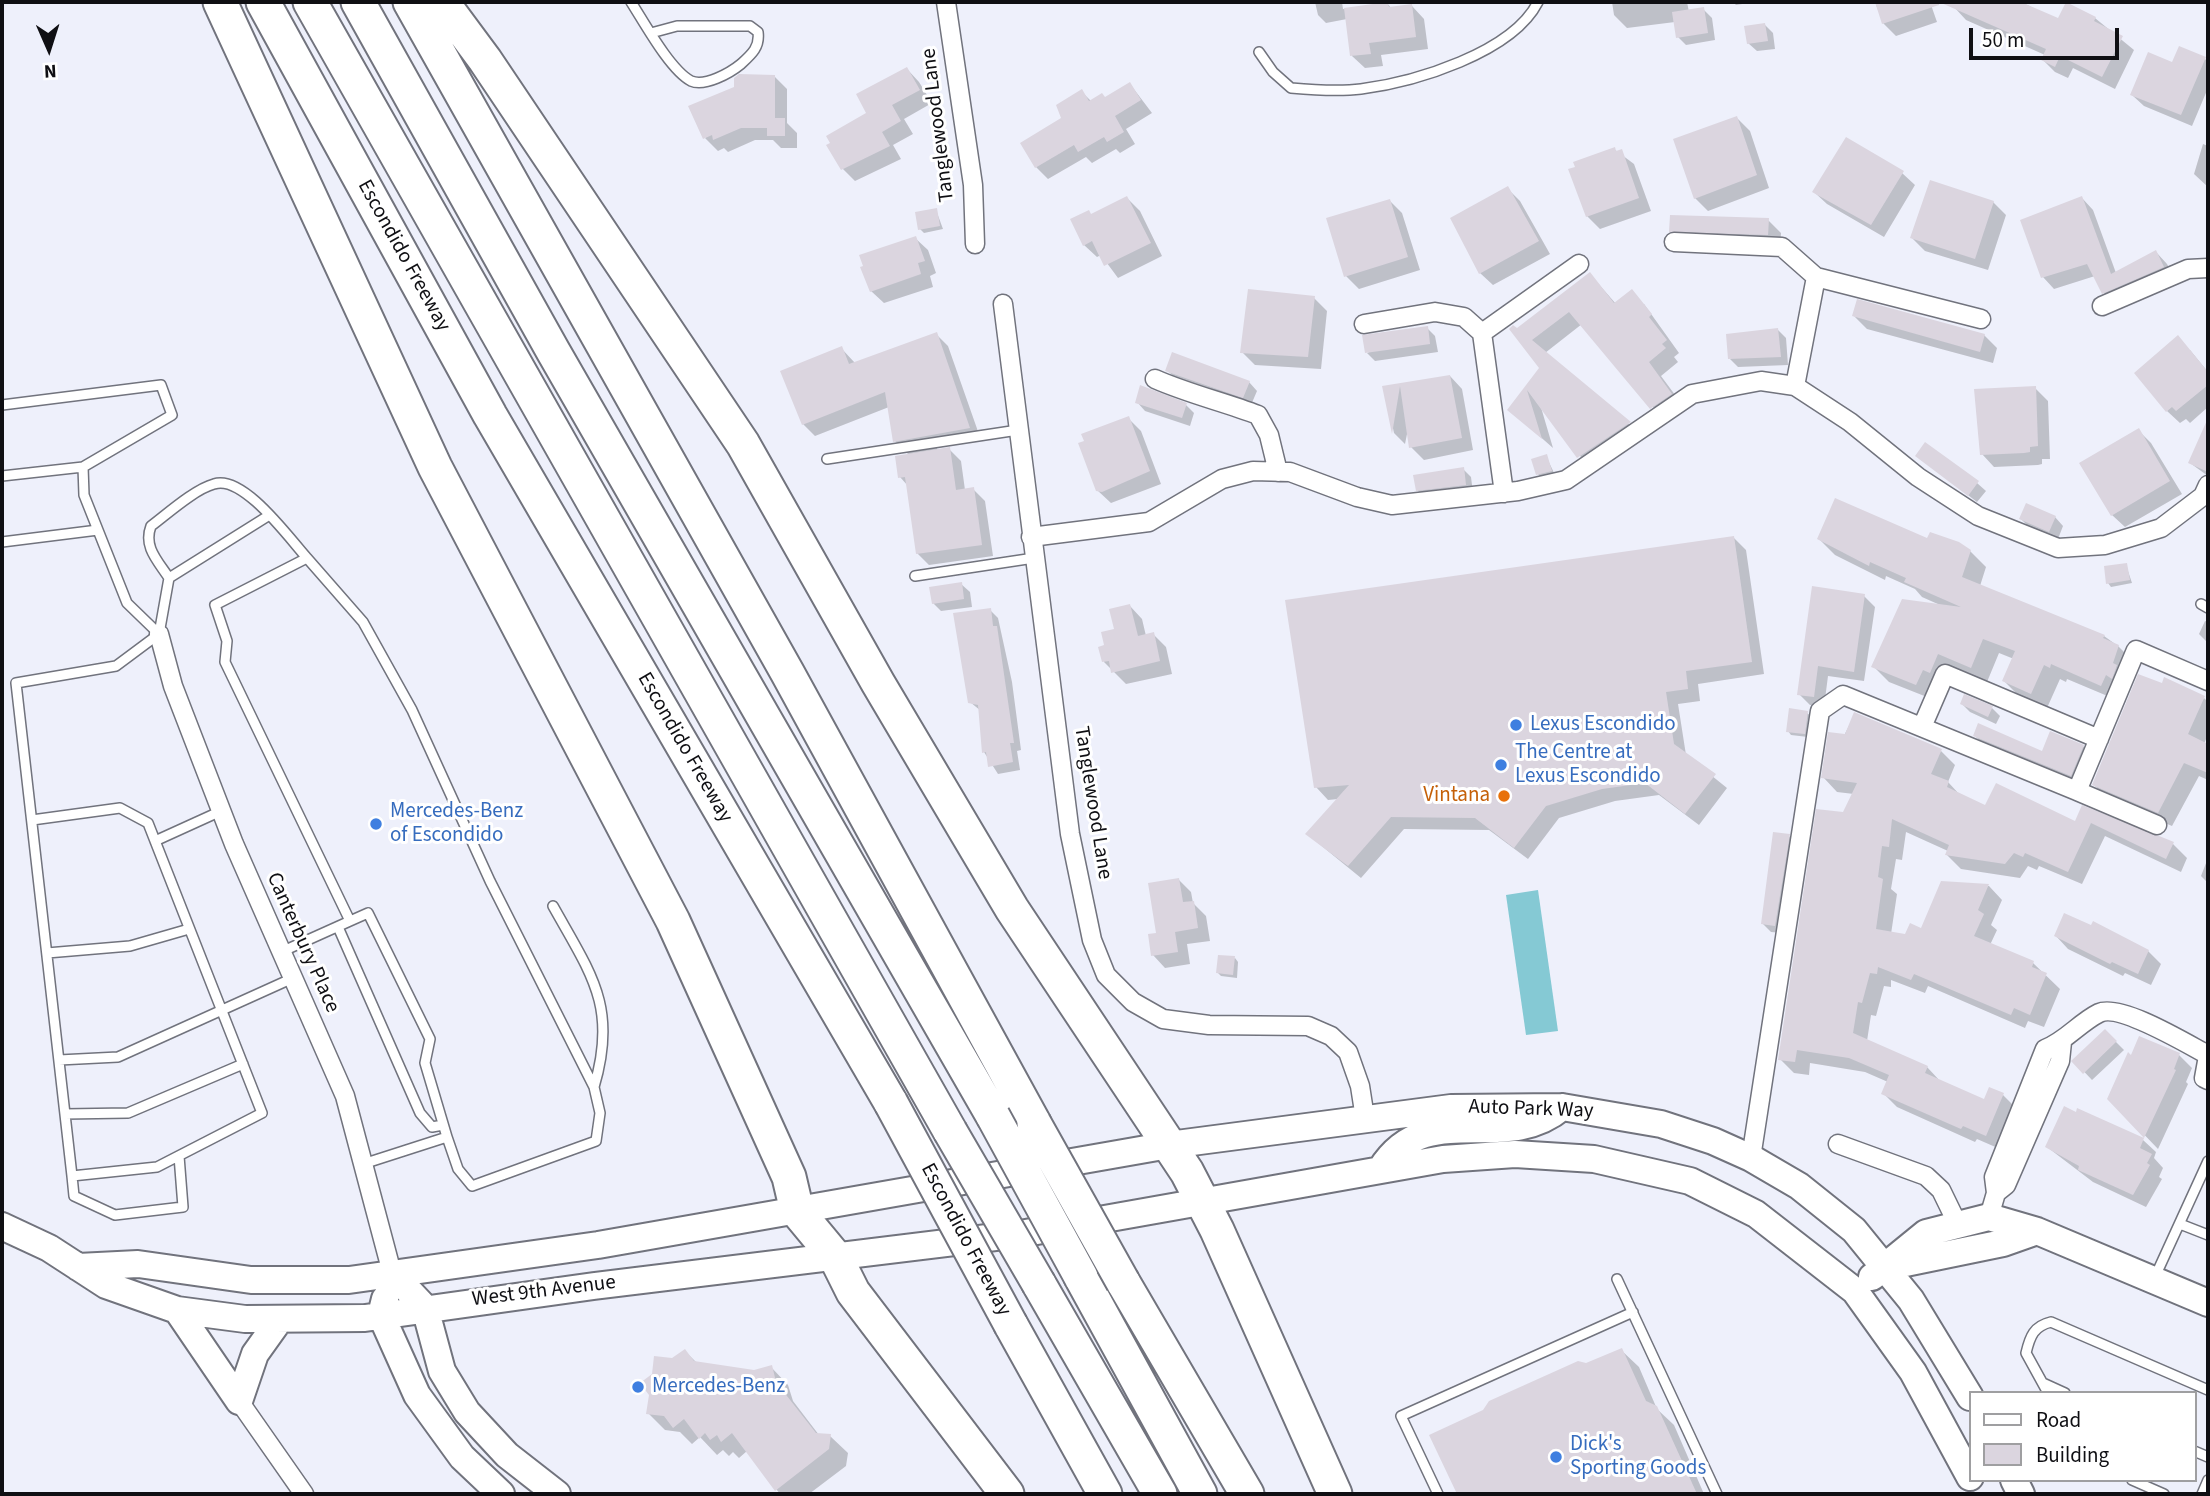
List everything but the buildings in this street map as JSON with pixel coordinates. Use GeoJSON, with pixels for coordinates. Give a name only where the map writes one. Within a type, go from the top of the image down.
{"type":"FeatureCollection","features":[{"type":"Feature","properties":{"kind":"highway"},"geometry":{"type":"LineString","coordinates":[[220,2],[435,467],[673,921],[789,1177],[797,1211],[836,1258],[853,1292],[1007,1494]]}},
{"type":"Feature","properties":{"kind":"highway","name":"Escondido Freeway"},"geometry":{"type":"LineString","coordinates":[[263,2],[490,415],[891,1103],[1105,1494]]}},
{"type":"Feature","properties":{"kind":"highway"},"geometry":{"type":"LineString","coordinates":[[310,2],[950,1131],[1160,1494]]}},
{"type":"Feature","properties":{"kind":"highway"},"geometry":{"type":"LineString","coordinates":[[358,2],[560,363],[993,1116],[1200,1494]]}},
{"type":"Feature","properties":{"kind":"highway"},"geometry":{"type":"LineString","coordinates":[[410,2],[787,672],[1123,1282],[1247,1494]]}},
{"type":"Feature","properties":{"kind":"highway"},"geometry":{"type":"LineString","coordinates":[[442,2],[493,71],[743,444],[878,683],[1012,909],[1204,1201],[1335,1494]]}},
{"type":"Feature","properties":{"kind":"main road","name":"Auto Park Way"},"geometry":{"type":"LineString","coordinates":[[979,1181],[1169,1144],[1451,1108],[1562,1107],[1661,1124],[1751,1158],[1833,1211],[1919,1310],[1968,1393]]}},
{"type":"Feature","properties":{"kind":"main road"},"geometry":{"type":"LineString","coordinates":[[1381,1169],[1402,1143],[1417,1136],[1445,1131],[1520,1129],[1542,1121],[1562,1107]]}},
{"type":"Feature","properties":{"kind":"main road"},"geometry":{"type":"LineString","coordinates":[[1204,1201],[1443,1159],[1515,1154],[1594,1159],[1678,1178],[1756,1214],[1855,1291],[1913,1372],[1968,1473]]}},
{"type":"Feature","properties":{"kind":"main road","name":"West 9th Avenue"},"geometry":{"type":"LineString","coordinates":[[78,1266],[138,1264],[251,1280],[339,1281],[598,1245],[979,1181]]}},
{"type":"Feature","properties":{"kind":"main road","name":"West 9th Avenue"},"geometry":{"type":"LineString","coordinates":[[2,1226],[49,1248],[106,1285],[177,1310],[245,1319],[280,1319],[381,1315],[836,1258],[1020,1234],[1204,1201]]}},
{"type":"Feature","properties":{"kind":"main road"},"geometry":{"type":"LineString","coordinates":[[1855,1291],[1926,1233],[1958,1226],[1992,1205],[2037,1231],[2208,1303]]}},
{"type":"Feature","properties":{"kind":"main road"},"geometry":{"type":"LineString","coordinates":[[1884,1268],[2003,1244],[2037,1231]]}},
{"type":"Feature","properties":{"kind":"main road"},"geometry":{"type":"LineString","coordinates":[[392,1273],[425,1308],[442,1371],[467,1412],[506,1455],[557,1494]]}},
{"type":"Feature","properties":{"kind":"main road"},"geometry":{"type":"LineString","coordinates":[[392,1273],[381,1315],[417,1395],[462,1457],[502,1494]]}},
{"type":"Feature","properties":{"kind":"main road"},"geometry":{"type":"LineString","coordinates":[[177,1310],[239,1401]]}},
{"type":"Feature","properties":{"kind":"main road"},"geometry":{"type":"LineString","coordinates":[[239,1401],[255,1354],[280,1319]]}},
{"type":"Feature","properties":{"kind":"street","name":"Tanglewood Lane"},"geometry":{"type":"LineString","coordinates":[[946,2],[972,185],[975,244]]}},
{"type":"Feature","properties":{"kind":"street"},"geometry":{"type":"LineString","coordinates":[[1674,242],[1782,247],[1816,277],[1981,319]]}},
{"type":"Feature","properties":{"kind":"street"},"geometry":{"type":"LineString","coordinates":[[1482,333],[1579,264]]}},
{"type":"Feature","properties":{"kind":"street"},"geometry":{"type":"LineString","coordinates":[[2102,306],[2188,269],[2208,268]]}},
{"type":"Feature","properties":{"kind":"street"},"geometry":{"type":"LineString","coordinates":[[1795,386],[1816,277]]}},
{"type":"Feature","properties":{"kind":"street","name":"Tanglewood Lane"},"geometry":{"type":"LineString","coordinates":[[1003,304],[1070,834],[1092,940],[1106,975],[1133,1002],[1163,1019],[1209,1025],[1308,1026],[1331,1036],[1348,1052],[1360,1086],[1365,1118]]}},
{"type":"Feature","properties":{"kind":"street"},"geometry":{"type":"LineString","coordinates":[[1364,324],[1435,312],[1464,317],[1482,333],[1504,493]]}},
{"type":"Feature","properties":{"kind":"street"},"geometry":{"type":"LineString","coordinates":[[1155,379],[1198,397],[1228,403],[1258,415],[1269,435],[1278,472]]}},
{"type":"Feature","properties":{"kind":"street"},"geometry":{"type":"LineString","coordinates":[[1031,537],[1149,522],[1222,479],[1253,471],[1290,472],[1357,498],[1392,505],[1504,493],[1566,480],[1692,394],[1761,382],[1795,386],[1850,422],[1918,477],[1978,516],[2058,548],[2105,545],[2161,528],[2203,496],[2208,485]]}},
{"type":"Feature","properties":{"kind":"street","name":"Canterbury Place"},"geometry":{"type":"LineString","coordinates":[[159,634],[173,686],[221,811],[345,1096],[392,1273]]}},
{"type":"Feature","properties":{"kind":"street"},"geometry":{"type":"LineString","coordinates":[[2077,791],[2136,650],[2208,681]]}},
{"type":"Feature","properties":{"kind":"street"},"geometry":{"type":"LineString","coordinates":[[1922,727],[1945,674],[2099,739]]}},
{"type":"Feature","properties":{"kind":"street"},"geometry":{"type":"LineString","coordinates":[[1751,1158],[1820,711],[1843,695],[2157,825]]}},
{"type":"Feature","properties":{"kind":"street"},"geometry":{"type":"LineString","coordinates":[[1992,1205],[2006,1185],[2060,1061],[2062,1042],[2099,1013],[2111,1011],[2126,1015],[2208,1056],[2204,1078],[2208,1080]]}},
{"type":"Feature","properties":{"kind":"street"},"geometry":{"type":"LineString","coordinates":[[1839,1144],[1926,1176],[1941,1190],[1958,1226]]}},
{"type":"Feature","properties":{"kind":"street"},"geometry":{"type":"LineString","coordinates":[[239,1401],[304,1494]]}},
{"type":"Feature","properties":{"kind":"lane"},"geometry":{"type":"LineString","coordinates":[[631,2],[652,33],[684,76],[703,83],[736,68],[753,52],[759,42],[758,32],[750,26],[677,26],[652,33]]}},
{"type":"Feature","properties":{"kind":"lane"},"geometry":{"type":"LineString","coordinates":[[1259,52],[1273,72],[1291,88],[1359,89],[1408,79],[1485,51],[1531,16],[1538,2]]}},
{"type":"Feature","properties":{"kind":"lane"},"geometry":{"type":"LineString","coordinates":[[2,405],[161,384],[172,415],[83,467],[2,476]]}},
{"type":"Feature","properties":{"kind":"lane"},"geometry":{"type":"LineString","coordinates":[[827,460],[1018,430]]}},
{"type":"Feature","properties":{"kind":"lane"},"geometry":{"type":"LineString","coordinates":[[83,467],[84,495],[127,603],[159,634]]}},
{"type":"Feature","properties":{"kind":"lane"},"geometry":{"type":"LineString","coordinates":[[179,1156],[183,1207],[115,1215],[74,1196],[16,683],[116,666],[159,634],[169,578],[149,548],[147,537],[150,526],[213,484],[227,483],[244,490],[363,622],[412,710],[491,881],[594,1087],[600,1113],[596,1140],[472,1186],[458,1169],[425,1063],[430,1039],[368,913],[281,952]]}},
{"type":"Feature","properties":{"kind":"lane"},"geometry":{"type":"LineString","coordinates":[[169,578],[268,516]]}},
{"type":"Feature","properties":{"kind":"lane"},"geometry":{"type":"LineString","coordinates":[[2,542],[98,530]]}},
{"type":"Feature","properties":{"kind":"lane"},"geometry":{"type":"LineString","coordinates":[[307,558],[215,606],[227,640],[225,662],[349,921]]}},
{"type":"Feature","properties":{"kind":"lane"},"geometry":{"type":"LineString","coordinates":[[915,576],[1034,558]]}},
{"type":"Feature","properties":{"kind":"lane"},"geometry":{"type":"LineString","coordinates":[[32,820],[120,808],[148,823],[262,1113],[157,1167],[72,1176]]}},
{"type":"Feature","properties":{"kind":"lane"},"geometry":{"type":"LineString","coordinates":[[155,841],[221,811]]}},
{"type":"Feature","properties":{"kind":"lane"},"geometry":{"type":"LineString","coordinates":[[553,906],[580,954],[603,1005],[604,1044],[594,1087]]}},
{"type":"Feature","properties":{"kind":"lane"},"geometry":{"type":"LineString","coordinates":[[338,927],[420,1113],[432,1127],[443,1125]]}},
{"type":"Feature","properties":{"kind":"lane"},"geometry":{"type":"LineString","coordinates":[[47,953],[130,946],[189,929]]}},
{"type":"Feature","properties":{"kind":"lane"},"geometry":{"type":"LineString","coordinates":[[59,1060],[118,1057],[293,978]]}},
{"type":"Feature","properties":{"kind":"lane"},"geometry":{"type":"LineString","coordinates":[[65,1114],[128,1113],[243,1064]]}},
{"type":"Feature","properties":{"kind":"lane"},"geometry":{"type":"LineString","coordinates":[[363,1164],[447,1137]]}},
{"type":"Feature","properties":{"kind":"lane"},"geometry":{"type":"LineString","coordinates":[[2153,1281],[2208,1161]]}},
{"type":"Feature","properties":{"kind":"lane"},"geometry":{"type":"LineString","coordinates":[[2180,1224],[2208,1235]]}},
{"type":"Feature","properties":{"kind":"lane"},"geometry":{"type":"LineString","coordinates":[[1617,1279],[1717,1494]]}},
{"type":"Feature","properties":{"kind":"lane"},"geometry":{"type":"LineString","coordinates":[[1438,1494],[1401,1416],[1633,1312]]}},
{"type":"Feature","properties":{"kind":"lane"},"geometry":{"type":"LineString","coordinates":[[2047,1391],[2026,1353],[2030,1336],[2040,1324],[2051,1322],[2208,1390]]}},
{"type":"Feature","properties":{"kind":"lane"},"geometry":{"type":"LineString","coordinates":[[2043,1383],[2061,1391]]}},
{"type":"Feature","properties":{"kind":"lane"},"geometry":{"type":"LineString","coordinates":[[2202,1494],[2208,1480]]}},
{"type":"Feature","properties":{"kind":"lane"},"geometry":{"type":"LineString","coordinates":[[2137,1482],[2164,1494]]}},
{"type":"Feature","properties":{"kind":"water"},"geometry":{"type":"Polygon","coordinates":[[[1538,890],[1558,1031],[1526,1035],[1506,895],[1538,890]]]}},
{"type":"Feature","properties":{"kind":"place","name":"Lexus Escondido"},"geometry":{"type":"Point","coordinates":[1516,725]}},
{"type":"Feature","properties":{"kind":"place","name":"The Centre at Lexus Escondido"},"geometry":{"type":"Point","coordinates":[1501,765]}},
{"type":"Feature","properties":{"kind":"place","name":"Vintana"},"geometry":{"type":"Point","coordinates":[1504,796]}},
{"type":"Feature","properties":{"kind":"place","name":"Mercedes-Benz of Escondido"},"geometry":{"type":"Point","coordinates":[376,824]}},
{"type":"Feature","properties":{"kind":"place","name":"Mercedes-Benz"},"geometry":{"type":"Point","coordinates":[638,1387]}},
{"type":"Feature","properties":{"kind":"place","name":"Dick's Sporting Goods"},"geometry":{"type":"Point","coordinates":[1556,1457]}}]}
